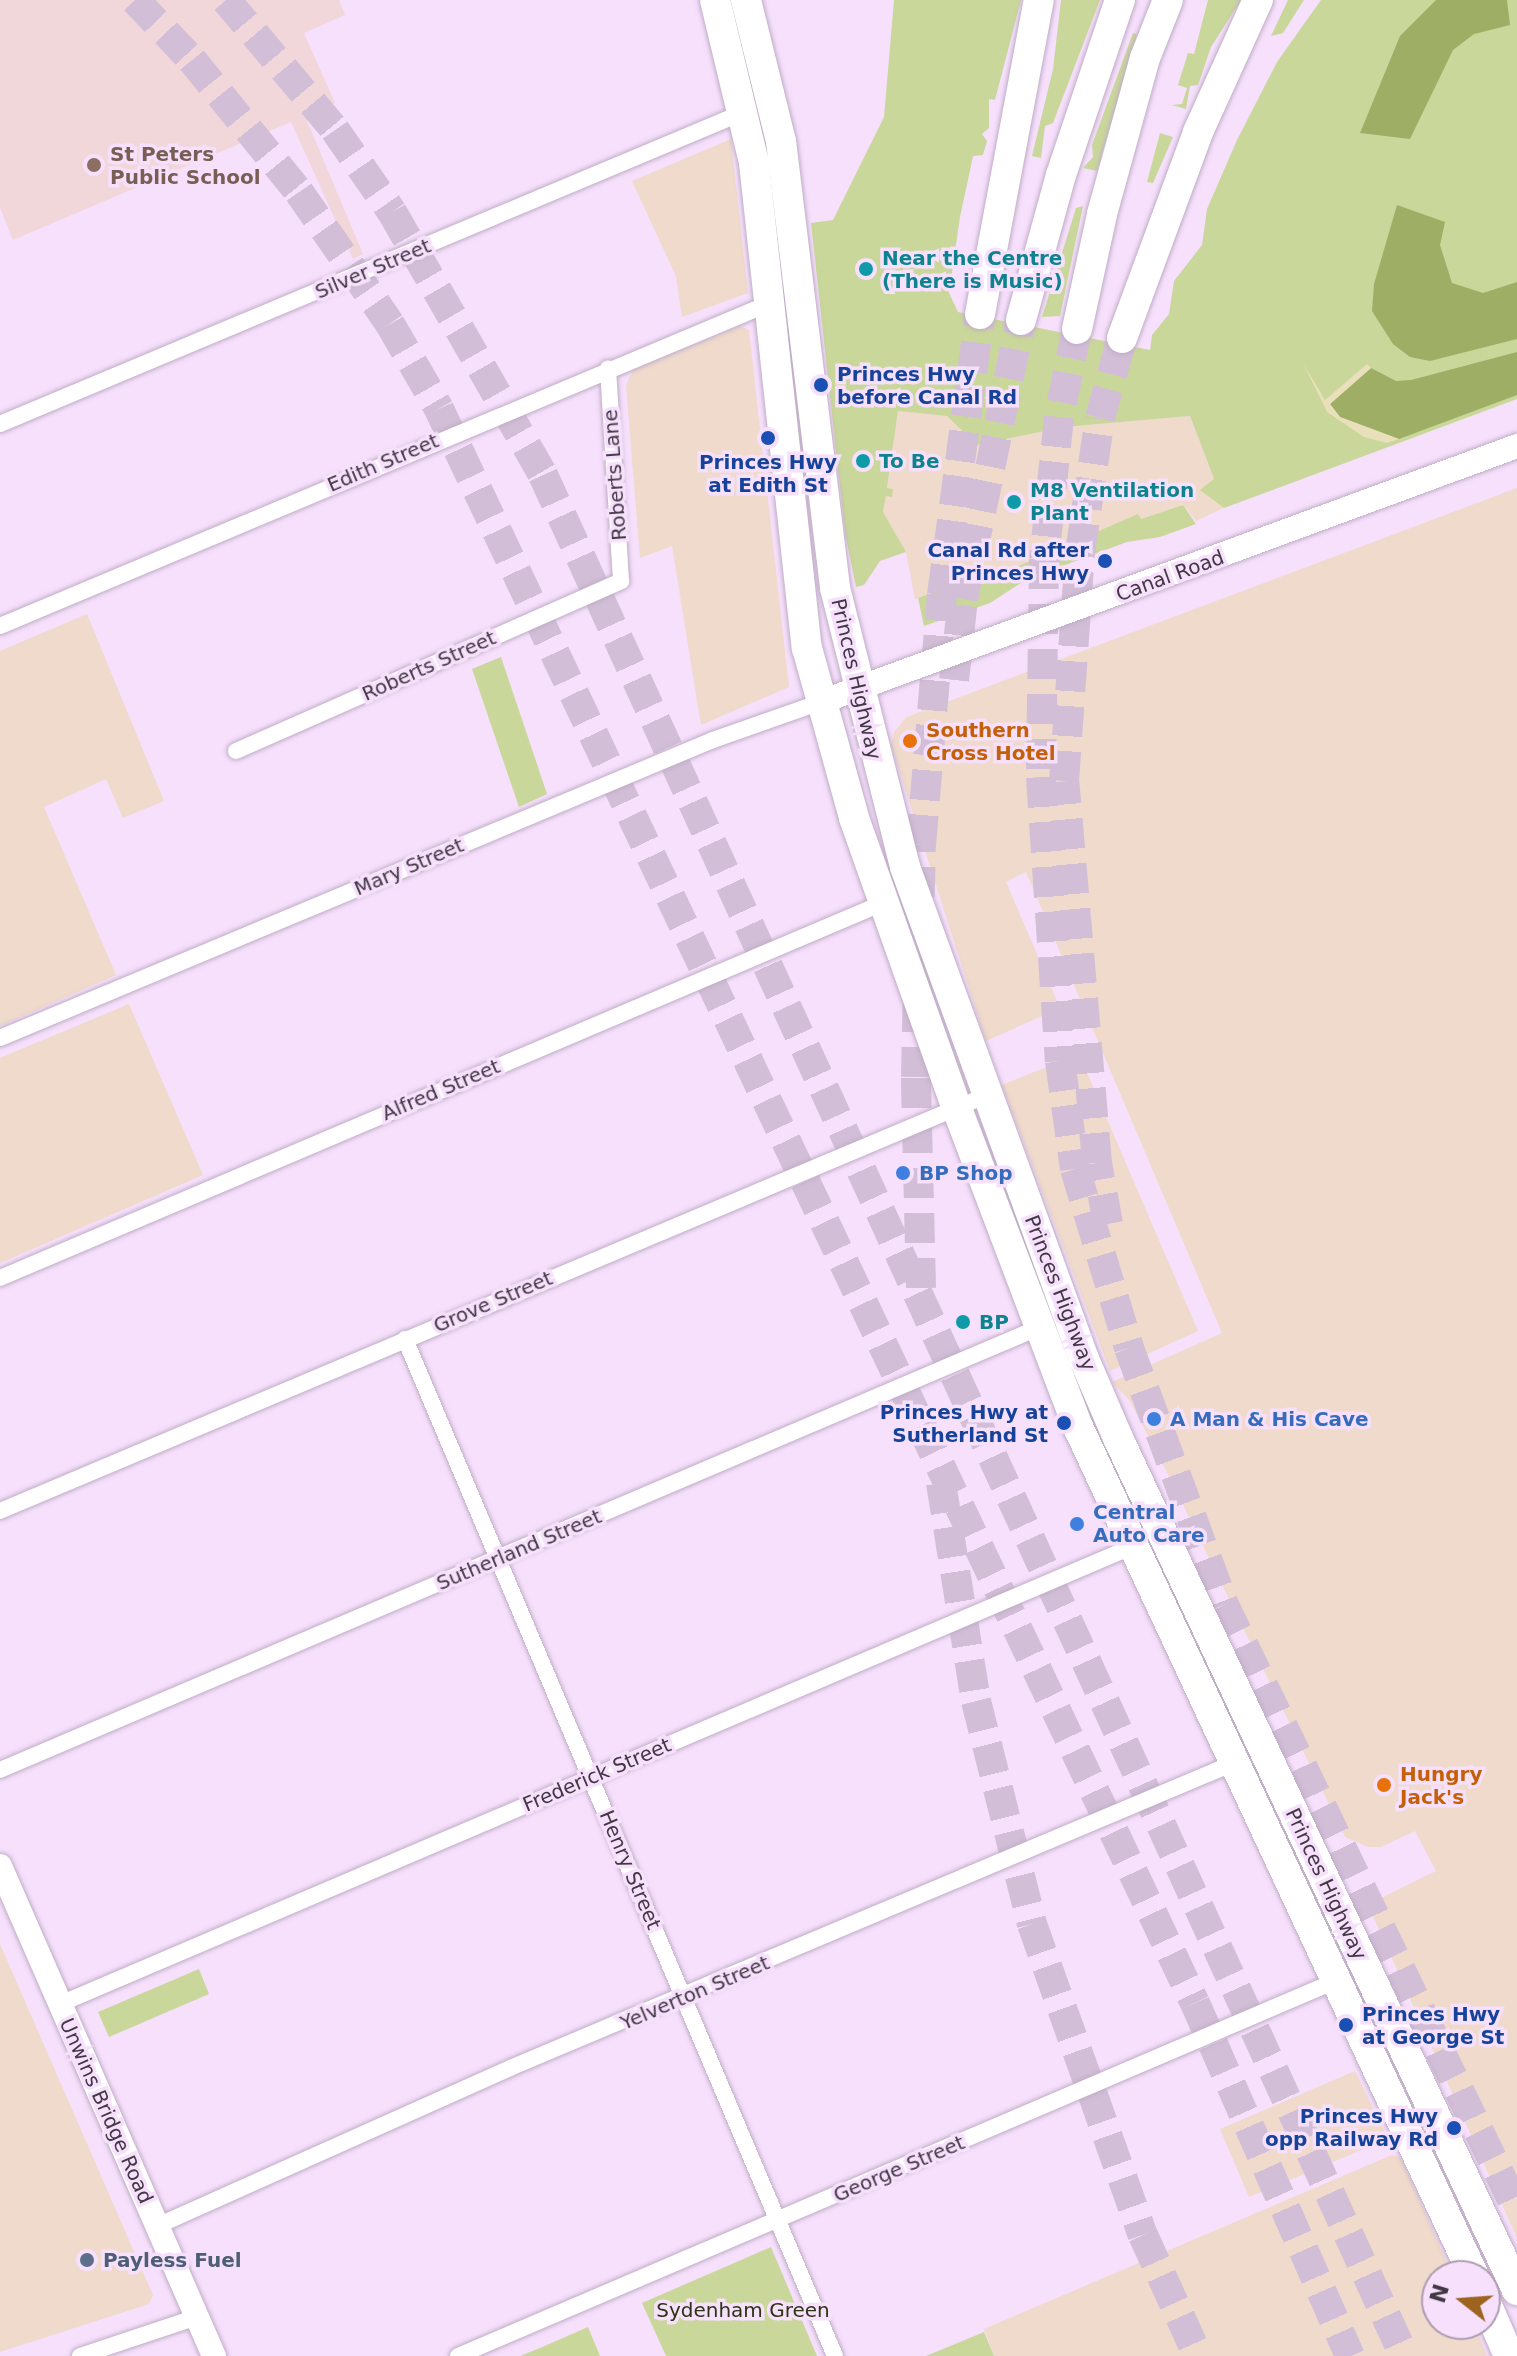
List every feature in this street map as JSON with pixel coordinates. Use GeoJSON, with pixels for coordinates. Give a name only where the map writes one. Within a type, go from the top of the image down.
{"type":"FeatureCollection","features":[{"type":"Feature","properties":{"kind":"highway","name":"Princes Highway"},"geometry":{"type":"LineString","coordinates":[[715,0],[744,112],[807,648],[883,903],[1038,1328],[1134,1546],[1467,2260]]}},
{"type":"Feature","properties":{"kind":"highway","name":"Princes Highway"},"geometry":{"type":"LineString","coordinates":[[746,0],[781,141],[835,588],[858,691],[905,867],[987,1095],[1118,1438],[1517,2290]]}},
{"type":"Feature","properties":{"kind":"highway"},"geometry":{"type":"LineString","coordinates":[[980,314],[1039,0]]}},
{"type":"Feature","properties":{"kind":"highway"},"geometry":{"type":"LineString","coordinates":[[1021,320],[1061,175],[1120,0]]}},
{"type":"Feature","properties":{"kind":"highway"},"geometry":{"type":"LineString","coordinates":[[1077,329],[1110,186],[1145,58],[1168,0]]}},
{"type":"Feature","properties":{"kind":"highway"},"geometry":{"type":"LineString","coordinates":[[1122,338],[1198,132],[1258,0]]}},
{"type":"Feature","properties":{"kind":"highway"},"geometry":{"type":"LineString","coordinates":[[1198,132],[1241,45],[1270,0]]}},
{"type":"Feature","properties":{"kind":"highway"},"geometry":{"type":"LineString","coordinates":[[1501,2338],[1509,2356]]}},
{"type":"Feature","properties":{"kind":"main road","name":"Canal Road"},"geometry":{"type":"LineString","coordinates":[[821,702],[858,691],[1517,446]]}},
{"type":"Feature","properties":{"kind":"main road","name":"Unwins Bridge Road"},"geometry":{"type":"LineString","coordinates":[[0,1866],[214,2356]]}},
{"type":"Feature","properties":{"kind":"street","name":"Silver Street"},"geometry":{"type":"LineString","coordinates":[[0,424],[744,112]]}},
{"type":"Feature","properties":{"kind":"street","name":"Edith Street"},"geometry":{"type":"LineString","coordinates":[[0,626],[608,368],[768,304]]}},
{"type":"Feature","properties":{"kind":"street","name":"Roberts Lane"},"geometry":{"type":"LineString","coordinates":[[608,368],[621,581]]}},
{"type":"Feature","properties":{"kind":"street","name":"Roberts Street"},"geometry":{"type":"LineString","coordinates":[[236,751],[621,581]]}},
{"type":"Feature","properties":{"kind":"street","name":"Mary Street"},"geometry":{"type":"LineString","coordinates":[[0,1038],[713,740],[821,702]]}},
{"type":"Feature","properties":{"kind":"street","name":"Alfred Street"},"geometry":{"type":"LineString","coordinates":[[0,1278],[883,903]]}},
{"type":"Feature","properties":{"kind":"street","name":"Grove Street"},"geometry":{"type":"LineString","coordinates":[[0,1511],[987,1095]]}},
{"type":"Feature","properties":{"kind":"street","name":"Sutherland Street"},"geometry":{"type":"LineString","coordinates":[[0,1770],[1038,1328]]}},
{"type":"Feature","properties":{"kind":"street","name":"Henry Street"},"geometry":{"type":"LineString","coordinates":[[405,1339],[780,2219],[835,2356]]}},
{"type":"Feature","properties":{"kind":"street","name":"Frederick Street"},"geometry":{"type":"LineString","coordinates":[[60,2004],[1134,1546]]}},
{"type":"Feature","properties":{"kind":"street","name":"Yelverton Street"},"geometry":{"type":"LineString","coordinates":[[157,2226],[510,2068],[685,1998],[1236,1762]]}},
{"type":"Feature","properties":{"kind":"street","name":"George Street"},"geometry":{"type":"LineString","coordinates":[[458,2356],[1338,1980]]}},
{"type":"Feature","properties":{"kind":"street"},"geometry":{"type":"LineString","coordinates":[[80,2356],[197,2317]]}},
{"type":"Feature","properties":{"kind":"shaded area","name":"St Peters Public School"},"geometry":{"type":"Polygon","coordinates":[[[0,0],[339,0],[345,15],[304,33],[335,103],[305,116],[363,254],[353,259],[291,122],[13,240],[0,208],[0,0]]]}},
{"type":"Feature","properties":{"kind":"shaded area"},"geometry":{"type":"Polygon","coordinates":[[[731,139],[748,293],[682,317],[676,276],[632,181],[731,139]]]}},
{"type":"Feature","properties":{"kind":"shaded area"},"geometry":{"type":"Polygon","coordinates":[[[740,326],[749,330],[789,687],[701,725],[672,546],[640,558],[626,385],[633,370],[740,326]]]}},
{"type":"Feature","properties":{"kind":"shaded area","name":"M8 Ventilation Plant"},"geometry":{"type":"Polygon","coordinates":[[[898,411],[947,416],[977,445],[1064,427],[1190,416],[1214,480],[1201,490],[1224,508],[1196,521],[1183,505],[1140,519],[1138,515],[992,577],[989,571],[915,599],[906,553],[883,512],[886,496],[892,496],[892,490],[887,489],[898,411]]]}},
{"type":"Feature","properties":{"kind":"shaded area"},"geometry":{"type":"Polygon","coordinates":[[[1517,488],[1517,2238],[1372,1914],[1377,1900],[1436,1871],[1415,1831],[1381,1847],[1368,1847],[1345,1837],[1172,1482],[1130,1401],[1112,1382],[1222,1333],[1026,872],[1006,882],[1060,1008],[986,1041],[891,745],[894,732],[907,717],[1517,488]]]}},
{"type":"Feature","properties":{"kind":"shaded area"},"geometry":{"type":"Polygon","coordinates":[[[87,614],[164,801],[123,818],[106,779],[44,807],[116,975],[0,1026],[0,651],[87,614]]]}},
{"type":"Feature","properties":{"kind":"shaded area"},"geometry":{"type":"Polygon","coordinates":[[[129,1004],[203,1175],[0,1263],[0,1058],[129,1004]]]}},
{"type":"Feature","properties":{"kind":"shaded area"},"geometry":{"type":"Polygon","coordinates":[[[1079,1054],[1198,1331],[1110,1371],[1002,1085],[1079,1054]]]}},
{"type":"Feature","properties":{"kind":"shaded area"},"geometry":{"type":"Polygon","coordinates":[[[0,1944],[153,2295],[149,2304],[0,2352],[0,1944]]]}},
{"type":"Feature","properties":{"kind":"shaded area"},"geometry":{"type":"Polygon","coordinates":[[[1355,2071],[1388,2139],[1249,2197],[1220,2129],[1355,2071]]]}},
{"type":"Feature","properties":{"kind":"shaded area"},"geometry":{"type":"Polygon","coordinates":[[[1392,2155],[1401,2158],[1446,2260],[1421,2260],[1421,2340],[1480,2340],[1487,2356],[994,2356],[984,2329],[1392,2155]]]}},
{"type":"Feature","properties":{"kind":"green space"},"geometry":{"type":"Polygon","coordinates":[[[894,0],[1021,0],[995,100],[989,99],[989,128],[982,134],[987,141],[983,155],[973,156],[960,217],[949,293],[958,312],[1150,350],[1152,335],[1169,314],[1174,281],[1202,245],[1207,209],[1237,140],[1277,62],[1321,0],[1517,0],[1517,399],[1224,508],[1200,490],[1214,479],[1190,416],[1064,427],[977,445],[947,416],[898,411],[887,488],[893,489],[892,497],[886,496],[883,512],[906,552],[880,561],[864,585],[856,587],[845,533],[811,223],[833,220],[884,117],[894,0]]]}},
{"type":"Feature","properties":{"kind":"green space"},"geometry":{"type":"Polygon","coordinates":[[[1061,0],[1100,0],[1053,123],[1045,126],[1041,158],[1032,156],[1053,69],[1061,0]]]}},
{"type":"Feature","properties":{"kind":"green space"},"geometry":{"type":"Polygon","coordinates":[[[1208,0],[1241,0],[1211,47],[1198,85],[1190,86],[1186,109],[1172,105],[1182,104],[1187,88],[1178,85],[1188,53],[1194,54],[1208,0]]]}},
{"type":"Feature","properties":{"kind":"green space"},"geometry":{"type":"Polygon","coordinates":[[[1288,0],[1304,0],[1283,33],[1271,36],[1288,0]]]}},
{"type":"Feature","properties":{"kind":"green space"},"geometry":{"type":"Polygon","coordinates":[[[1436,0],[1507,0],[1510,25],[1474,34],[1453,50],[1410,139],[1360,133],[1400,36],[1436,0]]]}},
{"type":"Feature","properties":{"kind":"green space"},"geometry":{"type":"Polygon","coordinates":[[[1133,33],[1137,34],[1097,171],[1083,168],[1093,157],[1092,145],[1133,33]]]}},
{"type":"Feature","properties":{"kind":"green space"},"geometry":{"type":"Polygon","coordinates":[[[1160,133],[1173,137],[1153,183],[1147,182],[1160,133]]]}},
{"type":"Feature","properties":{"kind":"green space"},"geometry":{"type":"Polygon","coordinates":[[[1397,205],[1445,222],[1440,245],[1452,283],[1483,293],[1517,282],[1517,339],[1430,361],[1410,357],[1393,344],[1372,311],[1374,284],[1397,205]]]}},
{"type":"Feature","properties":{"kind":"green space"},"geometry":{"type":"Polygon","coordinates":[[[1083,206],[1060,316],[1042,317],[1076,208],[1083,206]]]}},
{"type":"Feature","properties":{"kind":"green space"},"geometry":{"type":"Polygon","coordinates":[[[1517,352],[1517,395],[1399,439],[1340,417],[1330,404],[1371,368],[1396,381],[1411,380],[1517,352]]]}},
{"type":"Feature","properties":{"kind":"green space"},"geometry":{"type":"Polygon","coordinates":[[[1183,505],[1196,524],[1160,537],[1127,542],[1027,579],[990,603],[924,626],[918,598],[990,570],[993,577],[1138,514],[1141,519],[1183,505]]]}},
{"type":"Feature","properties":{"kind":"green space"},"geometry":{"type":"Polygon","coordinates":[[[501,657],[547,794],[519,807],[472,669],[501,657]]]}},
{"type":"Feature","properties":{"kind":"green space"},"geometry":{"type":"Polygon","coordinates":[[[199,1969],[209,1994],[109,2037],[98,2012],[199,1969]]]}},
{"type":"Feature","properties":{"kind":"green space","name":"Sydenham Green"},"geometry":{"type":"Polygon","coordinates":[[[771,2247],[817,2356],[666,2356],[642,2303],[771,2247]]]}},
{"type":"Feature","properties":{"kind":"green space"},"geometry":{"type":"Polygon","coordinates":[[[588,2327],[600,2356],[520,2356],[540,2348],[588,2327]]]}},
{"type":"Feature","properties":{"kind":"green space"},"geometry":{"type":"Polygon","coordinates":[[[984,2332],[994,2356],[926,2356],[984,2332]]]}},
{"type":"Feature","properties":{"kind":"sand"},"geometry":{"type":"Polygon","coordinates":[[[1303,363],[1325,400],[1367,364],[1371,368],[1330,404],[1340,417],[1399,439],[1387,443],[1364,437],[1327,412],[1303,363]]]}},
{"type":"Feature","properties":{"kind":"tunnel"},"geometry":{"type":"LineString","coordinates":[[135,0],[192,60],[299,192],[390,324],[439,409],[1195,2003],[1350,2356]]}},
{"type":"Feature","properties":{"kind":"tunnel"},"geometry":{"type":"LineString","coordinates":[[226,0],[335,130],[392,212],[543,475],[1404,2356]]}},
{"type":"Feature","properties":{"kind":"tunnel"},"geometry":{"type":"LineString","coordinates":[[921,1288],[916,1077],[921,845],[942,595],[980,314]]}},
{"type":"Feature","properties":{"kind":"tunnel"},"geometry":{"type":"LineString","coordinates":[[954,680],[963,599],[1021,320]]}},
{"type":"Feature","properties":{"kind":"tunnel"},"geometry":{"type":"LineString","coordinates":[[1077,329],[1059,417],[1044,559],[1041,777],[1060,1061],[1075,1169],[1129,1348],[1224,1605],[1517,2210]]}},
{"type":"Feature","properties":{"kind":"tunnel"},"geometry":{"type":"LineString","coordinates":[[1108,1224],[1097,1163],[1064,781],[1080,553],[1100,418],[1122,338]]}},
{"type":"Feature","properties":{"kind":"tunnel"},"geometry":{"type":"LineString","coordinates":[[941,1483],[976,1701],[1032,1924],[1143,2235],[1198,2356]]}},
{"type":"Feature","properties":{"kind":"place","name":"St Peters Public School"},"geometry":{"type":"Point","coordinates":[94,165]}},
{"type":"Feature","properties":{"kind":"place","name":"Near the Centre (There is Music)"},"geometry":{"type":"Point","coordinates":[866,269]}},
{"type":"Feature","properties":{"kind":"place","name":"Princes Hwy before Canal Rd"},"geometry":{"type":"Point","coordinates":[821,385]}},
{"type":"Feature","properties":{"kind":"place","name":"Princes Hwy at Edith St"},"geometry":{"type":"Point","coordinates":[768,438]}},
{"type":"Feature","properties":{"kind":"place","name":"To Be"},"geometry":{"type":"Point","coordinates":[863,461]}},
{"type":"Feature","properties":{"kind":"place","name":"M8 Ventilation Plant"},"geometry":{"type":"Point","coordinates":[1014,502]}},
{"type":"Feature","properties":{"kind":"place","name":"Canal Rd after Princes Hwy"},"geometry":{"type":"Point","coordinates":[1105,561]}},
{"type":"Feature","properties":{"kind":"place","name":"Southern Cross Hotel"},"geometry":{"type":"Point","coordinates":[910,741]}},
{"type":"Feature","properties":{"kind":"place","name":"BP Shop"},"geometry":{"type":"Point","coordinates":[903,1173]}},
{"type":"Feature","properties":{"kind":"place","name":"BP"},"geometry":{"type":"Point","coordinates":[963,1322]}},
{"type":"Feature","properties":{"kind":"place","name":"A Man & His Cave"},"geometry":{"type":"Point","coordinates":[1154,1419]}},
{"type":"Feature","properties":{"kind":"place","name":"Princes Hwy at Sutherland St"},"geometry":{"type":"Point","coordinates":[1064,1423]}},
{"type":"Feature","properties":{"kind":"place","name":"Central Auto Care"},"geometry":{"type":"Point","coordinates":[1077,1524]}},
{"type":"Feature","properties":{"kind":"place","name":"Hungry Jack's"},"geometry":{"type":"Point","coordinates":[1384,1785]}},
{"type":"Feature","properties":{"kind":"place","name":"Princes Hwy at George St"},"geometry":{"type":"Point","coordinates":[1346,2025]}},
{"type":"Feature","properties":{"kind":"place","name":"Princes Hwy opp Railway Rd"},"geometry":{"type":"Point","coordinates":[1454,2128]}},
{"type":"Feature","properties":{"kind":"place","name":"Payless Fuel"},"geometry":{"type":"Point","coordinates":[87,2260]}}]}
